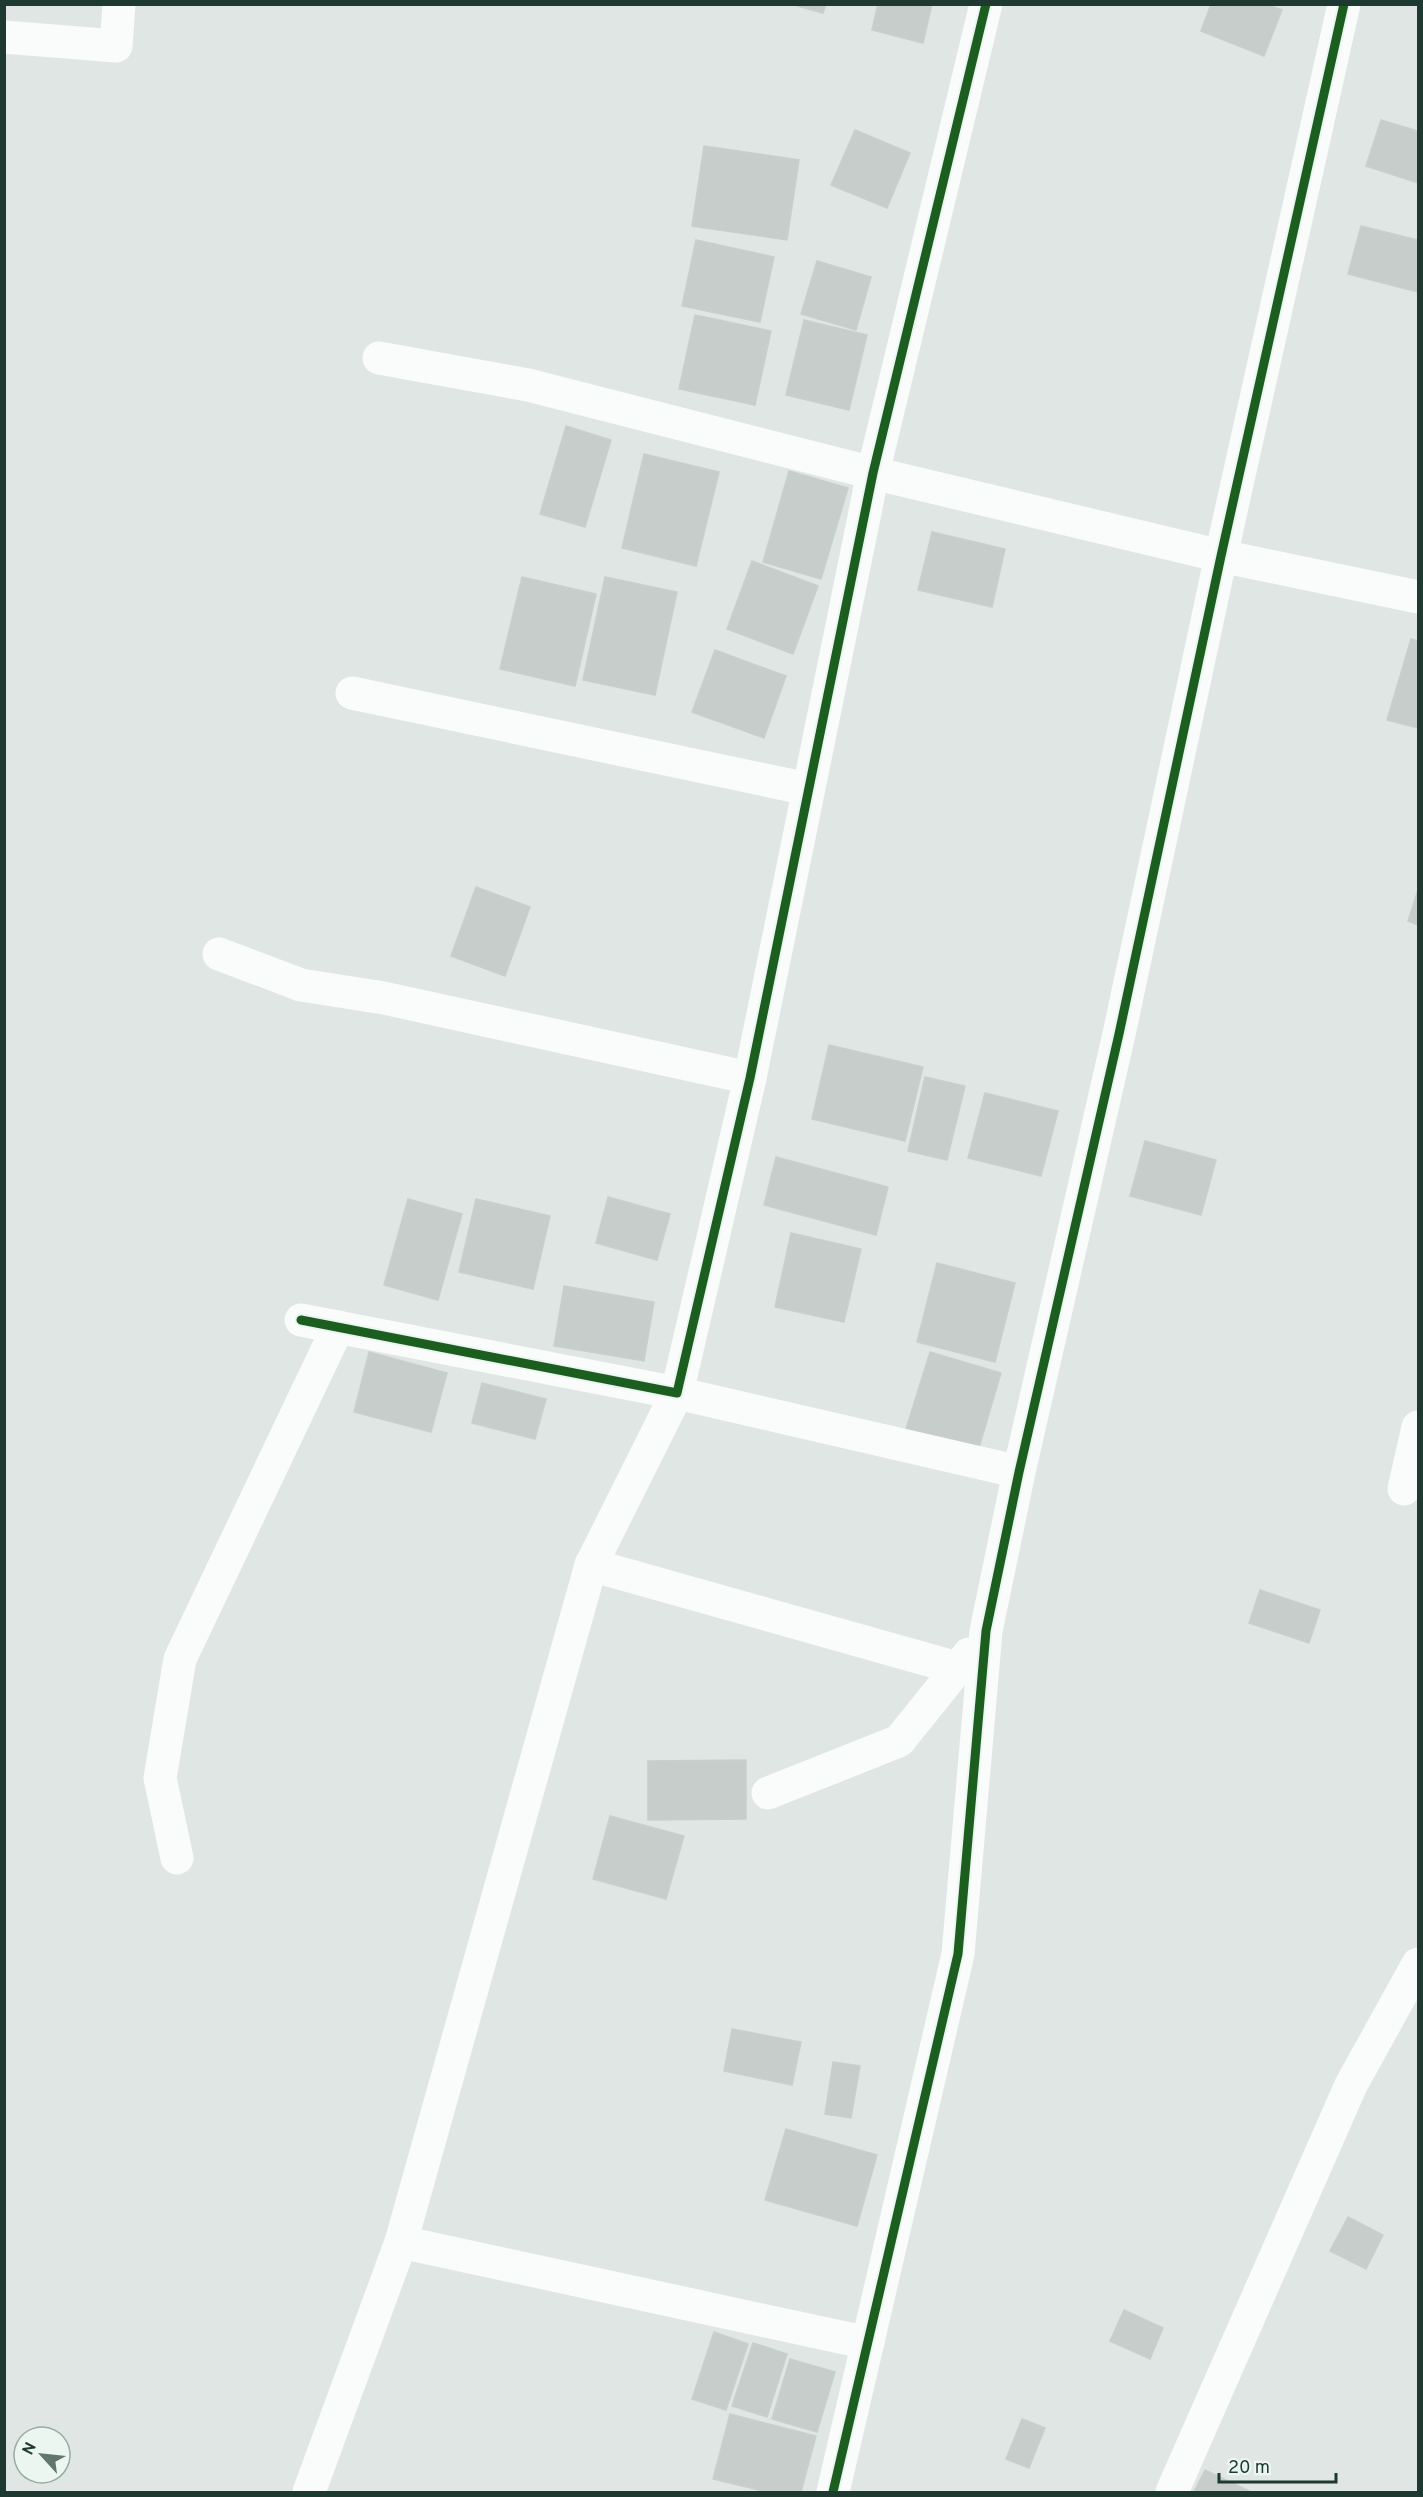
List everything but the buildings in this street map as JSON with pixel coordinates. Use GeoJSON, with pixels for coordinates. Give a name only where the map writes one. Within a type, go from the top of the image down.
{"type":"FeatureCollection","features":[{"type":"Feature","properties":{"kind":"street"},"geometry":{"type":"LineString","coordinates":[[4,37],[116,46],[119,4]]}},
{"type":"Feature","properties":{"kind":"street"},"geometry":{"type":"LineString","coordinates":[[309,2493],[401,2242],[591,1565],[677,1393],[750,1078],[873,473],[986,4]]}},
{"type":"Feature","properties":{"kind":"street"},"geometry":{"type":"LineString","coordinates":[[833,2493],[958,1954],[986,1631],[1019,1472],[1119,1034],[1221,556],[1344,4]]}},
{"type":"Feature","properties":{"kind":"street"},"geometry":{"type":"LineString","coordinates":[[379,358],[528,385],[873,473],[1221,556],[1419,597]]}},
{"type":"Feature","properties":{"kind":"street"},"geometry":{"type":"LineString","coordinates":[[352,693],[808,789]]}},
{"type":"Feature","properties":{"kind":"street"},"geometry":{"type":"LineString","coordinates":[[219,954],[301,985],[384,998],[750,1078]]}},
{"type":"Feature","properties":{"kind":"street"},"geometry":{"type":"LineString","coordinates":[[302,1320],[677,1393],[1019,1472]]}},
{"type":"Feature","properties":{"kind":"street"},"geometry":{"type":"LineString","coordinates":[[177,1858],[160,1778],[180,1659],[338,1327]]}},
{"type":"Feature","properties":{"kind":"street"},"geometry":{"type":"LineString","coordinates":[[1404,1489],[1419,1427]]}},
{"type":"Feature","properties":{"kind":"street"},"geometry":{"type":"LineString","coordinates":[[591,1565],[957,1668]]}},
{"type":"Feature","properties":{"kind":"street"},"geometry":{"type":"LineString","coordinates":[[768,1793],[899,1741],[986,1631]]}},
{"type":"Feature","properties":{"kind":"street"},"geometry":{"type":"LineString","coordinates":[[1172,2493],[1351,2085],[1419,1964]]}},
{"type":"Feature","properties":{"kind":"street"},"geometry":{"type":"LineString","coordinates":[[401,2242],[868,2343]]}},
{"type":"Feature","properties":{"kind":"cycle path"},"geometry":{"type":"LineString","coordinates":[[301,1320],[677,1393],[750,1078],[873,473],[986,4]]}},
{"type":"Feature","properties":{"kind":"cycle path"},"geometry":{"type":"LineString","coordinates":[[833,2492],[958,1954],[986,1631],[1019,1472],[1119,1034],[1221,556],[1344,4]]}}]}
